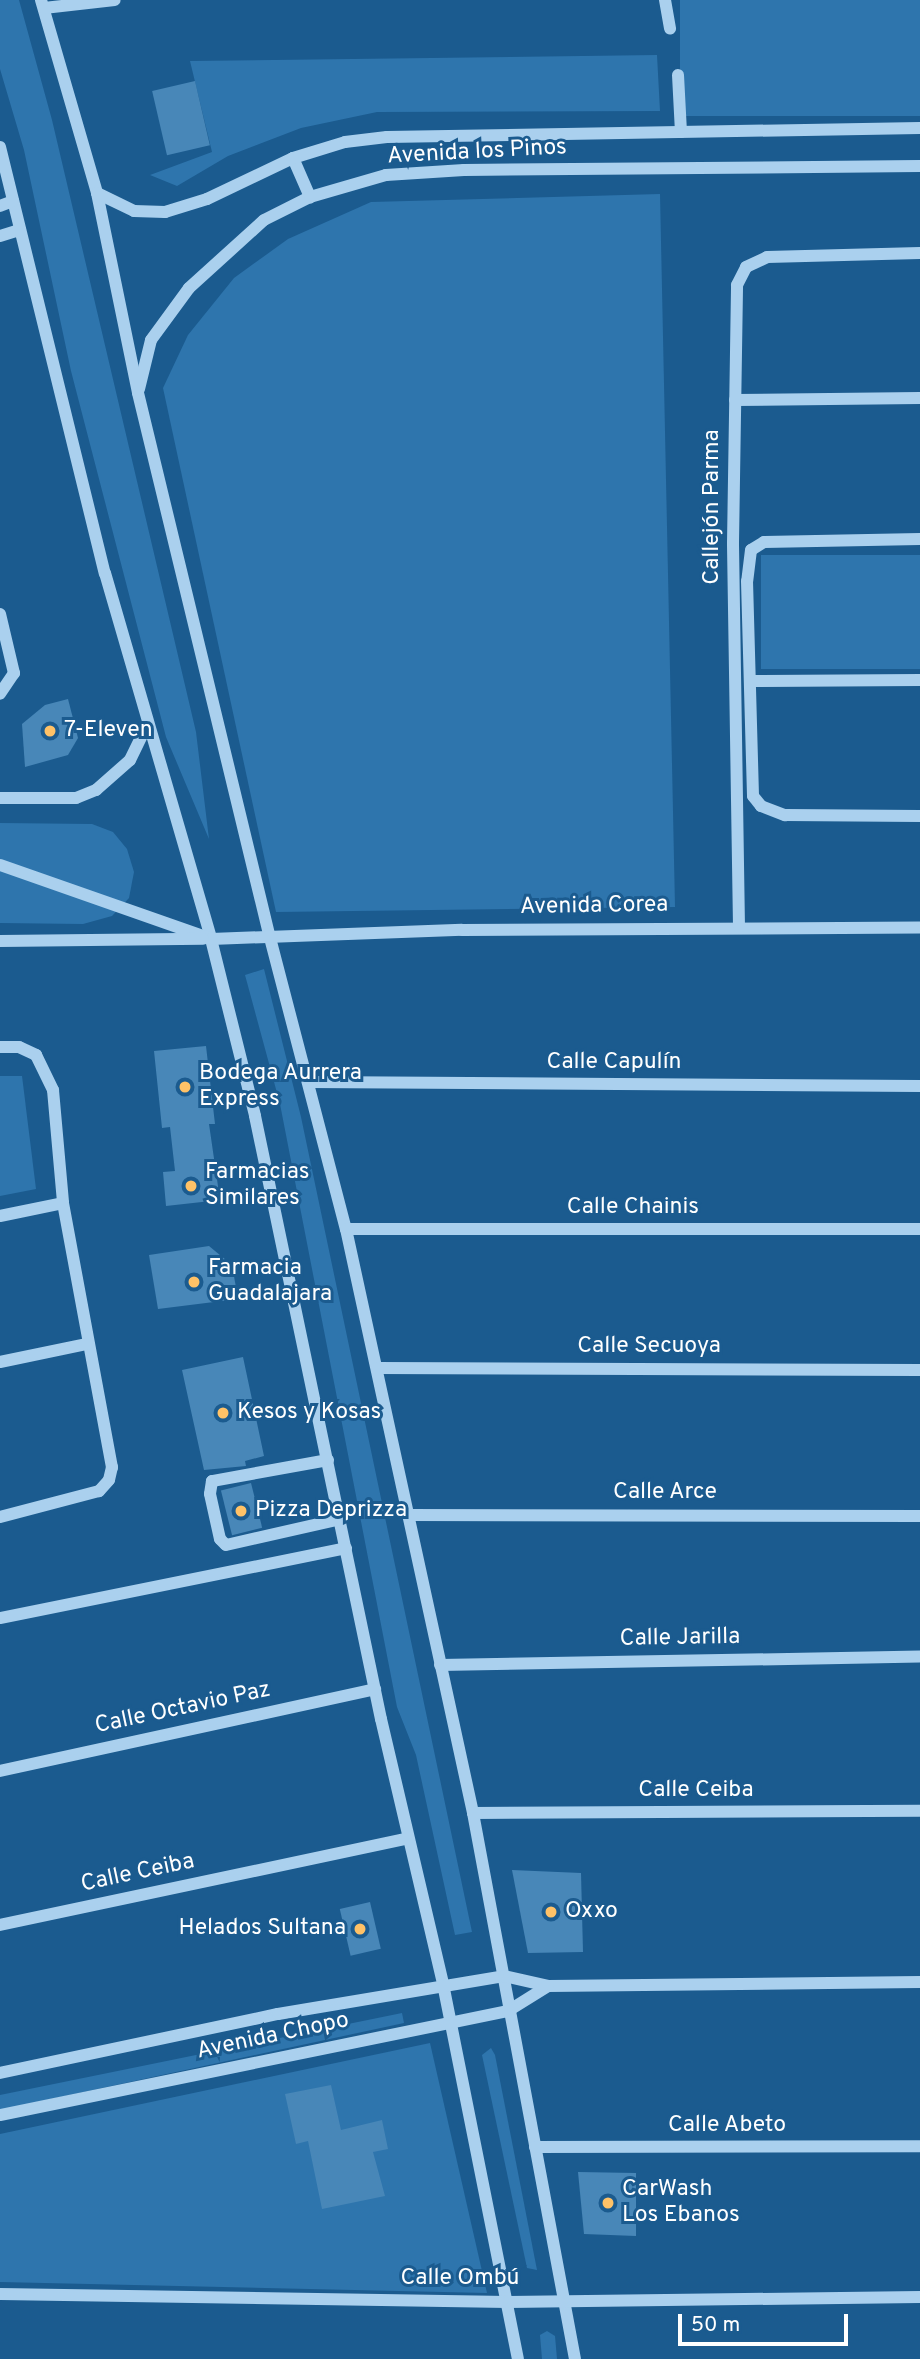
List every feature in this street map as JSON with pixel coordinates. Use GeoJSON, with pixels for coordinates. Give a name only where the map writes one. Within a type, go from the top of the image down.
{"type":"FeatureCollection","features":[{"type":"Feature","properties":{"kind":"street"},"geometry":{"type":"LineString","coordinates":[[115,0],[42,4],[97,193],[138,393],[269,934],[346,1229],[473,1814],[575,2359]]}},
{"type":"Feature","properties":{"kind":"street"},"geometry":{"type":"LineString","coordinates":[[665,0],[670,29]]}},
{"type":"Feature","properties":{"kind":"street"},"geometry":{"type":"LineString","coordinates":[[677,75],[681,132]]}},
{"type":"Feature","properties":{"kind":"street","name":"Avenida los Pinos"},"geometry":{"type":"LineString","coordinates":[[97,193],[134,211],[165,212],[207,199],[293,158],[345,142],[387,137],[920,128]]}},
{"type":"Feature","properties":{"kind":"street"},"geometry":{"type":"LineString","coordinates":[[0,147],[147,725],[211,939],[255,1116],[374,1689],[443,1984],[518,2359]]}},
{"type":"Feature","properties":{"kind":"street"},"geometry":{"type":"LineString","coordinates":[[293,158],[310,197]]}},
{"type":"Feature","properties":{"kind":"street","name":"Avenida los Pinos"},"geometry":{"type":"LineString","coordinates":[[138,393],[151,340],[190,288],[264,220],[310,197],[386,175],[464,170],[920,166]]}},
{"type":"Feature","properties":{"kind":"street"},"geometry":{"type":"LineString","coordinates":[[0,206],[13,201]]}},
{"type":"Feature","properties":{"kind":"street"},"geometry":{"type":"LineString","coordinates":[[0,236],[20,230]]}},
{"type":"Feature","properties":{"kind":"street","name":"Callejón Parma"},"geometry":{"type":"LineString","coordinates":[[739,927],[733,667],[737,285],[746,267],[767,257],[920,253]]}},
{"type":"Feature","properties":{"kind":"street"},"geometry":{"type":"LineString","coordinates":[[735,400],[920,398]]}},
{"type":"Feature","properties":{"kind":"street"},"geometry":{"type":"LineString","coordinates":[[920,538],[764,542],[751,550],[748,565],[751,790],[761,806],[785,815],[920,816]]}},
{"type":"Feature","properties":{"kind":"street"},"geometry":{"type":"LineString","coordinates":[[0,614],[14,673],[1,693]]}},
{"type":"Feature","properties":{"kind":"street"},"geometry":{"type":"LineString","coordinates":[[750,681],[920,680]]}},
{"type":"Feature","properties":{"kind":"street"},"geometry":{"type":"LineString","coordinates":[[0,798],[76,798],[96,790],[131,760],[147,725]]}},
{"type":"Feature","properties":{"kind":"street"},"geometry":{"type":"LineString","coordinates":[[0,864],[211,939]]}},
{"type":"Feature","properties":{"kind":"street","name":"Avenida Corea"},"geometry":{"type":"LineString","coordinates":[[0,941],[739,927],[920,928]]}},
{"type":"Feature","properties":{"kind":"street"},"geometry":{"type":"LineString","coordinates":[[0,1046],[19,1047],[36,1055],[47,1070],[53,1090],[63,1203],[87,1344],[110,1448],[109,1480],[80,1499],[0,1517]]}},
{"type":"Feature","properties":{"kind":"street","name":"Calle Capulín"},"geometry":{"type":"LineString","coordinates":[[308,1082],[920,1086]]}},
{"type":"Feature","properties":{"kind":"street"},"geometry":{"type":"LineString","coordinates":[[0,1216],[63,1203]]}},
{"type":"Feature","properties":{"kind":"street","name":"Calle Chainis"},"geometry":{"type":"LineString","coordinates":[[346,1229],[920,1229]]}},
{"type":"Feature","properties":{"kind":"street"},"geometry":{"type":"LineString","coordinates":[[0,1362],[87,1344]]}},
{"type":"Feature","properties":{"kind":"street","name":"Calle Secuoya"},"geometry":{"type":"LineString","coordinates":[[377,1368],[920,1370]]}},
{"type":"Feature","properties":{"kind":"street"},"geometry":{"type":"LineString","coordinates":[[328,1460],[212,1481],[210,1494],[220,1539],[226,1545],[340,1519]]}},
{"type":"Feature","properties":{"kind":"street","name":"Calle Arce"},"geometry":{"type":"LineString","coordinates":[[409,1515],[920,1516]]}},
{"type":"Feature","properties":{"kind":"street"},"geometry":{"type":"LineString","coordinates":[[0,1618],[346,1548]]}},
{"type":"Feature","properties":{"kind":"street","name":"Calle Jarilla"},"geometry":{"type":"LineString","coordinates":[[440,1665],[920,1657]]}},
{"type":"Feature","properties":{"kind":"street","name":"Calle Octavio Paz"},"geometry":{"type":"LineString","coordinates":[[0,1771],[374,1689]]}},
{"type":"Feature","properties":{"kind":"street","name":"Calle Ceiba"},"geometry":{"type":"LineString","coordinates":[[473,1814],[920,1811]]}},
{"type":"Feature","properties":{"kind":"street","name":"Calle Ceiba"},"geometry":{"type":"LineString","coordinates":[[0,1925],[408,1838]]}},
{"type":"Feature","properties":{"kind":"street","name":"Avenida Chopo"},"geometry":{"type":"LineString","coordinates":[[0,2073],[278,2014],[443,1984],[504,1976],[548,1986],[920,1982]]}},
{"type":"Feature","properties":{"kind":"street","name":"Avenida Chopo"},"geometry":{"type":"LineString","coordinates":[[0,2116],[508,2011],[548,1986]]}},
{"type":"Feature","properties":{"kind":"street","name":"Calle Abeto"},"geometry":{"type":"LineString","coordinates":[[535,2147],[920,2146]]}},
{"type":"Feature","properties":{"kind":"street","name":"Calle Ombú"},"geometry":{"type":"LineString","coordinates":[[0,2294],[508,2302],[564,2298],[920,2297]]}},
{"type":"Feature","properties":{"kind":"shaded area"},"geometry":{"type":"Polygon","coordinates":[[[0,0],[19,0],[52,120],[196,732],[209,839],[166,737],[71,371],[24,150],[0,69],[0,0]]]}},
{"type":"Feature","properties":{"kind":"shaded area"},"geometry":{"type":"Polygon","coordinates":[[[680,0],[920,0],[920,116],[680,116],[680,0]]]}},
{"type":"Feature","properties":{"kind":"shaded area"},"geometry":{"type":"Polygon","coordinates":[[[657,55],[660,111],[377,112],[301,128],[228,156],[177,186],[150,175],[212,152],[190,61],[657,55]]]}},
{"type":"Feature","properties":{"kind":"shaded area"},"geometry":{"type":"Polygon","coordinates":[[[660,194],[675,907],[276,912],[163,388],[188,335],[234,278],[288,239],[371,202],[660,194]]]}},
{"type":"Feature","properties":{"kind":"shaded area"},"geometry":{"type":"Polygon","coordinates":[[[761,555],[920,555],[920,669],[761,669],[761,555]]]}},
{"type":"Feature","properties":{"kind":"shaded area"},"geometry":{"type":"Polygon","coordinates":[[[0,823],[92,824],[113,832],[127,849],[134,872],[129,898],[112,916],[83,924],[0,923],[0,823]]]}},
{"type":"Feature","properties":{"kind":"shaded area"},"geometry":{"type":"Polygon","coordinates":[[[264,969],[301,1117],[472,1932],[455,1935],[416,1755],[397,1707],[280,1104],[245,975],[264,969]]]}},
{"type":"Feature","properties":{"kind":"shaded area"},"geometry":{"type":"Polygon","coordinates":[[[0,1076],[22,1076],[36,1189],[0,1196],[0,1076]]]}},
{"type":"Feature","properties":{"kind":"shaded area"},"geometry":{"type":"Polygon","coordinates":[[[402,2013],[404,2023],[0,2110],[0,2095],[402,2013]]]}},
{"type":"Feature","properties":{"kind":"shaded area"},"geometry":{"type":"Polygon","coordinates":[[[430,2043],[487,2293],[0,2282],[0,2134],[430,2043]]]}},
{"type":"Feature","properties":{"kind":"shaded area"},"geometry":{"type":"Polygon","coordinates":[[[491,2048],[495,2055],[537,2270],[527,2268],[482,2055],[491,2048]]]}},
{"type":"Feature","properties":{"kind":"shaded area"},"geometry":{"type":"Polygon","coordinates":[[[547,2331],[555,2336],[557,2359],[542,2359],[540,2335],[547,2331]]]}},
{"type":"Feature","properties":{"kind":"building"},"geometry":{"type":"Polygon","coordinates":[[[195,81],[210,145],[167,155],[152,91],[195,81]]]}},
{"type":"Feature","properties":{"kind":"building","name":"7-Eleven"},"geometry":{"type":"Polygon","coordinates":[[[68,699],[78,738],[68,755],[25,767],[22,724],[45,705],[68,699]]]}},
{"type":"Feature","properties":{"kind":"building"},"geometry":{"type":"Polygon","coordinates":[[[206,1046],[215,1124],[209,1124],[220,1200],[166,1206],[163,1172],[175,1171],[170,1127],[162,1128],[154,1051],[206,1046]]]}},
{"type":"Feature","properties":{"kind":"building","name":"Farmacia Guadalajara"},"geometry":{"type":"Polygon","coordinates":[[[209,1246],[232,1265],[238,1299],[158,1309],[149,1255],[209,1246]]]}},
{"type":"Feature","properties":{"kind":"building","name":"Kesos y Kosas"},"geometry":{"type":"Polygon","coordinates":[[[243,1357],[264,1456],[245,1461],[246,1466],[204,1470],[182,1370],[243,1357]]]}},
{"type":"Feature","properties":{"kind":"building","name":"Pizza Deprizza"},"geometry":{"type":"Polygon","coordinates":[[[251,1483],[262,1528],[232,1535],[221,1490],[251,1483]]]}},
{"type":"Feature","properties":{"kind":"building","name":"Oxxo"},"geometry":{"type":"Polygon","coordinates":[[[512,1870],[581,1873],[583,1952],[528,1953],[512,1870]]]}},
{"type":"Feature","properties":{"kind":"building","name":"Helados Sultana"},"geometry":{"type":"Polygon","coordinates":[[[370,1902],[381,1949],[351,1956],[340,1909],[370,1902]]]}},
{"type":"Feature","properties":{"kind":"building"},"geometry":{"type":"Polygon","coordinates":[[[331,2085],[341,2130],[382,2120],[388,2149],[373,2152],[385,2196],[322,2209],[308,2141],[296,2144],[285,2094],[331,2085]]]}},
{"type":"Feature","properties":{"kind":"building","name":"CarWash Los Ebanos"},"geometry":{"type":"Polygon","coordinates":[[[578,2172],[636,2173],[636,2236],[584,2234],[578,2172]]]}},
{"type":"Feature","properties":{"kind":"place","name":"7-Eleven"},"geometry":{"type":"Point","coordinates":[50,731]}},
{"type":"Feature","properties":{"kind":"place","name":"Bodega Aurrera Express"},"geometry":{"type":"Point","coordinates":[185,1087]}},
{"type":"Feature","properties":{"kind":"place","name":"Farmacias Similares"},"geometry":{"type":"Point","coordinates":[191,1186]}},
{"type":"Feature","properties":{"kind":"place","name":"Farmacia Guadalajara"},"geometry":{"type":"Point","coordinates":[194,1282]}},
{"type":"Feature","properties":{"kind":"place","name":"Kesos y Kosas"},"geometry":{"type":"Point","coordinates":[223,1413]}},
{"type":"Feature","properties":{"kind":"place","name":"Pizza Deprizza"},"geometry":{"type":"Point","coordinates":[241,1511]}},
{"type":"Feature","properties":{"kind":"place","name":"Oxxo"},"geometry":{"type":"Point","coordinates":[551,1912]}},
{"type":"Feature","properties":{"kind":"place","name":"Helados Sultana"},"geometry":{"type":"Point","coordinates":[360,1929]}},
{"type":"Feature","properties":{"kind":"place","name":"CarWash Los Ebanos"},"geometry":{"type":"Point","coordinates":[608,2203]}}]}
